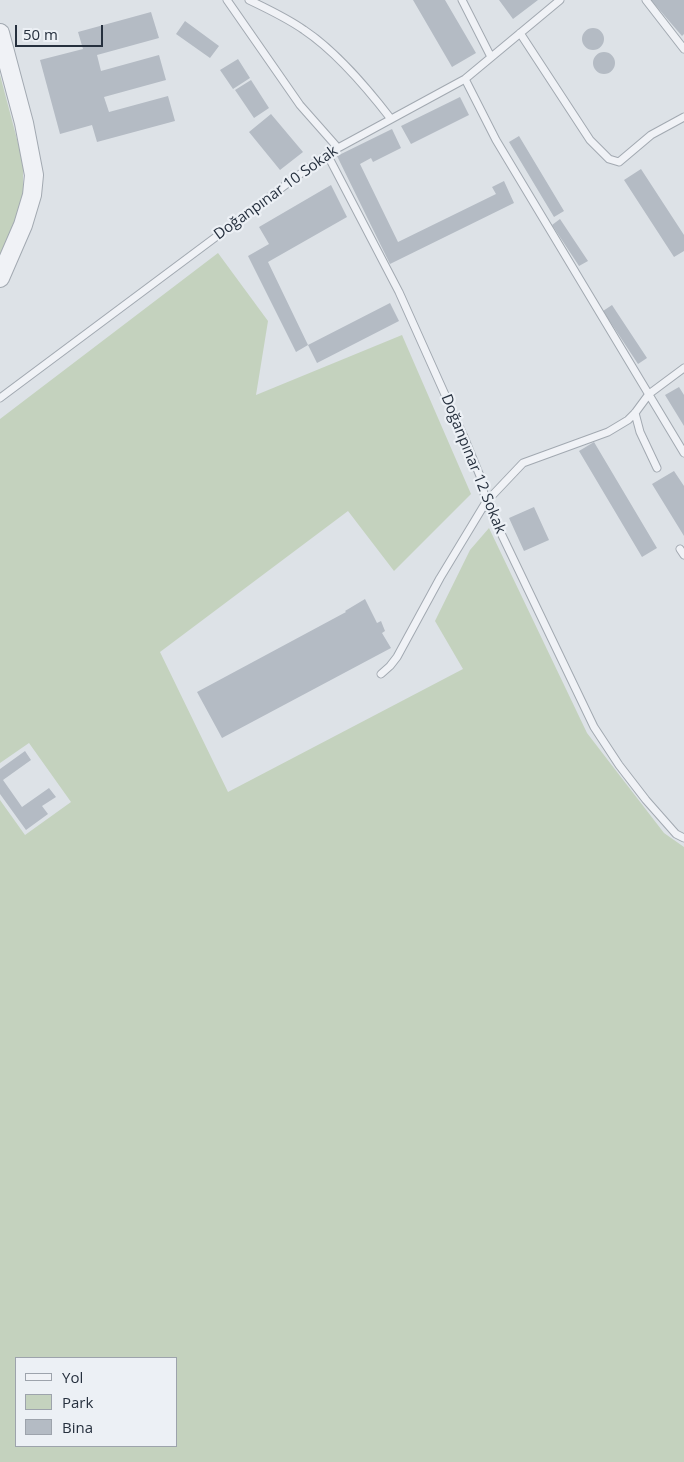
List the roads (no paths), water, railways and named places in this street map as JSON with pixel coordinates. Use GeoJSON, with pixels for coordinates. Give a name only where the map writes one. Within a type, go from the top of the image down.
{"type":"FeatureCollection","features":[{"type":"Feature","properties":{"kind":"street"},"geometry":{"type":"LineString","coordinates":[[0,32],[24,123],[34,175],[32,195],[23,224],[0,278]]}},
{"type":"Feature","properties":{"kind":"lane"},"geometry":{"type":"LineString","coordinates":[[227,0],[300,105],[338,148]]}},
{"type":"Feature","properties":{"kind":"lane"},"geometry":{"type":"LineString","coordinates":[[250,0],[290,20],[307,31],[360,81],[391,119]]}},
{"type":"Feature","properties":{"kind":"lane"},"geometry":{"type":"LineString","coordinates":[[462,0],[490,57]]}},
{"type":"Feature","properties":{"kind":"lane","name":"Doğanpınar 10 Sokak"},"geometry":{"type":"LineString","coordinates":[[0,398],[327,154],[465,79],[560,0]]}},
{"type":"Feature","properties":{"kind":"lane"},"geometry":{"type":"LineString","coordinates":[[646,0],[684,49]]}},
{"type":"Feature","properties":{"kind":"lane"},"geometry":{"type":"LineString","coordinates":[[520,33],[590,140],[610,159],[619,162],[652,135],[684,117]]}},
{"type":"Feature","properties":{"kind":"lane"},"geometry":{"type":"LineString","coordinates":[[465,79],[496,140],[684,454]]}},
{"type":"Feature","properties":{"kind":"lane","name":"Doğanpınar 12 Sokak"},"geometry":{"type":"LineString","coordinates":[[327,154],[399,292],[464,437],[480,476],[486,502],[594,727],[619,765],[646,800],[671,829],[684,838]]}},
{"type":"Feature","properties":{"kind":"lane"},"geometry":{"type":"LineString","coordinates":[[381,674],[397,656],[440,578],[486,502],[522,463],[608,432],[628,420],[636,413],[649,394],[684,368]]}},
{"type":"Feature","properties":{"kind":"lane"},"geometry":{"type":"LineString","coordinates":[[636,413],[640,432],[657,468]]}}]}
